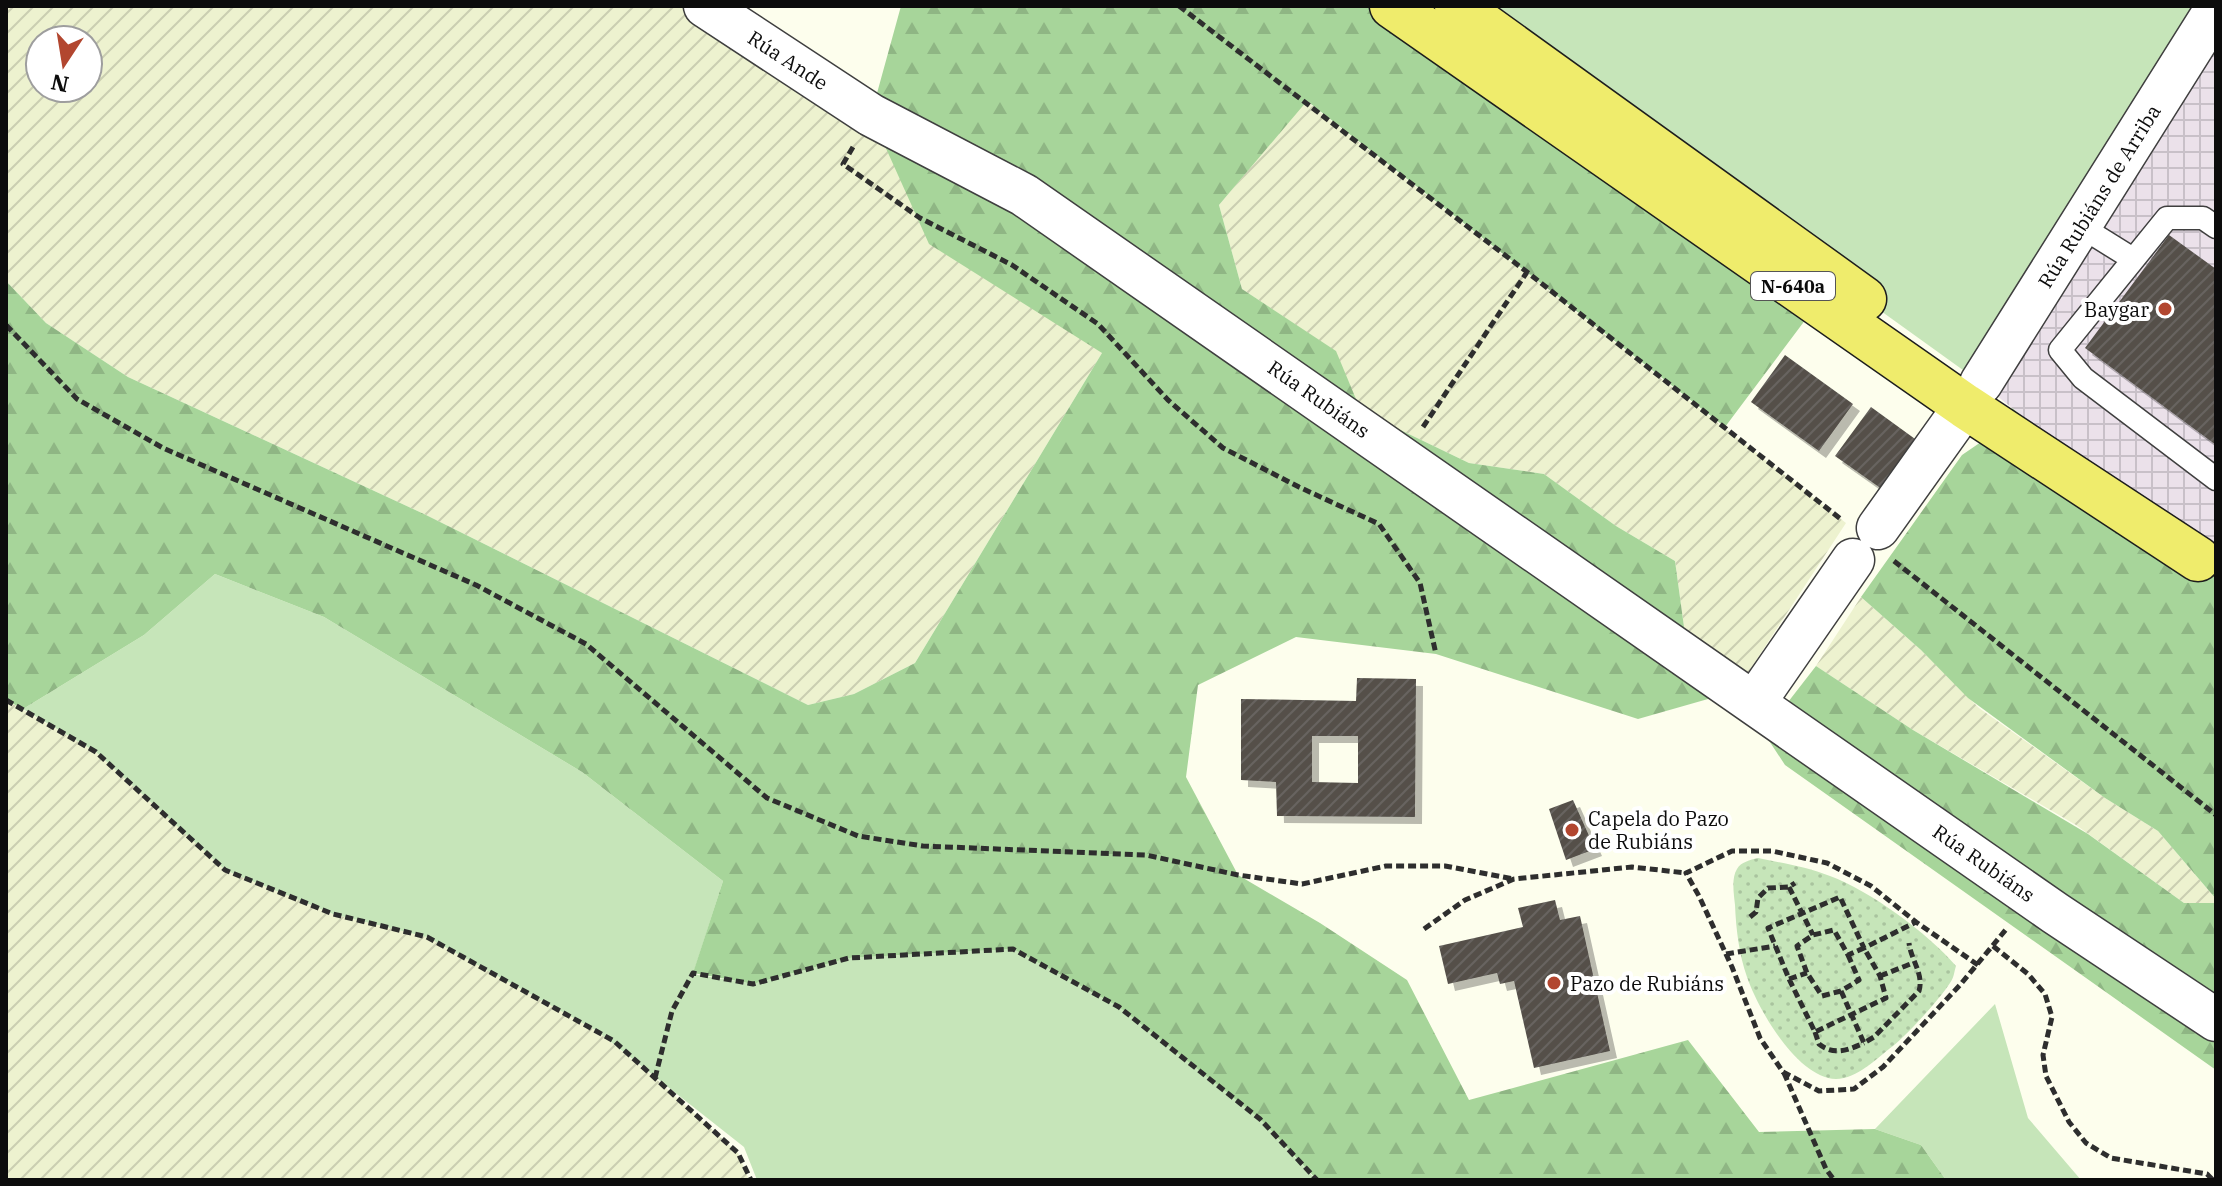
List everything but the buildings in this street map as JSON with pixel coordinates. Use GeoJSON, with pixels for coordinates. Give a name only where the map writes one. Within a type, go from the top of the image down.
{"type":"FeatureCollection","features":[{"type":"Feature","properties":{"kind":"main road","name":"N-640a"},"geometry":{"type":"LineString","coordinates":[[1392,6],[1973,394]]}},
{"type":"Feature","properties":{"kind":"main road","name":"N-640a"},"geometry":{"type":"LineString","coordinates":[[1457,6],[2207,566]]}},
{"type":"Feature","properties":{"kind":"street","name":"Rúa Ande"},"geometry":{"type":"LineString","coordinates":[[705,6],[871,115]]}},
{"type":"Feature","properties":{"kind":"street","name":"Rúa Rubiáns de Arriba"},"geometry":{"type":"LineString","coordinates":[[1973,394],[2213,22]]}},
{"type":"Feature","properties":{"kind":"street","name":"Rúa Rubiáns"},"geometry":{"type":"LineString","coordinates":[[871,115],[1024,195],[2055,913],[2216,1020]]}},
{"type":"Feature","properties":{"kind":"street"},"geometry":{"type":"LineString","coordinates":[[1754,703],[1865,541],[1973,394]]}},
{"type":"Feature","properties":{"kind":"lane"},"geometry":{"type":"LineString","coordinates":[[2216,227],[2203,218],[2167,218],[2060,350],[2083,378],[2216,479]]}},
{"type":"Feature","properties":{"kind":"lane"},"geometry":{"type":"LineString","coordinates":[[2080,226],[2133,259]]}},
{"type":"Feature","properties":{"kind":"path"},"geometry":{"type":"LineString","coordinates":[[1179,6],[1527,272],[2216,815]]}},
{"type":"Feature","properties":{"kind":"path"},"geometry":{"type":"LineString","coordinates":[[871,115],[843,164],[920,218],[1012,265],[1098,324],[1168,400],[1223,448],[1379,524],[1420,583],[1436,654]]}},
{"type":"Feature","properties":{"kind":"path"},"geometry":{"type":"LineString","coordinates":[[1403,458],[1527,272]]}},
{"type":"Feature","properties":{"kind":"path"},"geometry":{"type":"LineString","coordinates":[[6,325],[77,399],[163,448],[476,585],[586,644],[767,798],[858,836],[923,846],[1146,855],[1238,875],[1302,884],[1386,866],[1445,866],[1514,879],[1632,867],[1686,873],[1732,851],[1772,851],[1827,863],[1871,886],[1978,965]]}},
{"type":"Feature","properties":{"kind":"path"},"geometry":{"type":"LineString","coordinates":[[6,700],[96,752],[225,870],[333,914],[427,937],[614,1041],[738,1153],[751,1180]]}},
{"type":"Feature","properties":{"kind":"path"},"geometry":{"type":"LineString","coordinates":[[1686,873],[1726,954],[1760,1038],[1783,1072],[1826,1169],[1834,1180]]}},
{"type":"Feature","properties":{"kind":"path"},"geometry":{"type":"LineString","coordinates":[[1424,929],[1465,900],[1514,879]]}},
{"type":"Feature","properties":{"kind":"path"},"geometry":{"type":"LineString","coordinates":[[1750,917],[1756,912],[1762,892],[1775,886],[1792,885],[1813,935]]}},
{"type":"Feature","properties":{"kind":"path"},"geometry":{"type":"LineString","coordinates":[[1815,1032],[1886,998],[1880,976],[1840,897],[1768,928],[1819,1044],[1827,1050],[1848,1050],[1874,1037],[1919,991],[1922,982],[1913,963],[1909,943]]}},
{"type":"Feature","properties":{"kind":"path"},"geometry":{"type":"LineString","coordinates":[[1848,955],[1916,922]]}},
{"type":"Feature","properties":{"kind":"path"},"geometry":{"type":"LineString","coordinates":[[1834,930],[1848,955],[1859,980],[1841,991],[1822,996],[1807,973],[1797,946],[1813,935],[1834,930]]}},
{"type":"Feature","properties":{"kind":"path"},"geometry":{"type":"LineString","coordinates":[[1726,954],[1775,946]]}},
{"type":"Feature","properties":{"kind":"path"},"geometry":{"type":"LineString","coordinates":[[1783,1072],[1819,1091],[1854,1089],[1883,1067],[1993,946],[2028,974],[2045,994],[2052,1017],[2043,1055],[2046,1076],[2069,1122],[2086,1143],[2111,1158],[2207,1174],[2213,1180]]}},
{"type":"Feature","properties":{"kind":"path"},"geometry":{"type":"LineString","coordinates":[[655,1078],[672,1011],[693,973],[753,984],[849,958],[1013,949],[1119,1007],[1260,1119],[1317,1180]]}},
{"type":"Feature","properties":{"kind":"path"},"geometry":{"type":"LineString","coordinates":[[1880,976],[1913,963]]}},
{"type":"Feature","properties":{"kind":"path"},"geometry":{"type":"LineString","coordinates":[[1789,979],[1807,973]]}},
{"type":"Feature","properties":{"kind":"path"},"geometry":{"type":"LineString","coordinates":[[1841,991],[1864,1043]]}},
{"type":"Feature","properties":{"kind":"shaded area"},"geometry":{"type":"Polygon","coordinates":[[[2216,7],[2216,573],[1981,383],[2216,7]]]}},
{"type":"Feature","properties":{"kind":"green space"},"geometry":{"type":"Polygon","coordinates":[[[6,6],[705,6],[871,115],[1102,353],[915,663],[854,694],[808,705],[424,514],[128,377],[46,323],[6,281],[6,6]]]}},
{"type":"Feature","properties":{"kind":"green space"},"geometry":{"type":"Polygon","coordinates":[[[901,6],[1456,6],[1836,279],[1725,427],[1307,101],[1219,205],[1242,289],[1336,351],[1361,411],[1469,463],[1544,474],[1616,526],[1675,561],[1688,656],[1736,691],[1638,719],[1436,654],[1296,637],[1198,685],[1186,777],[1238,875],[1320,923],[1407,980],[1469,1100],[1688,1040],[1759,1132],[1875,1129],[1921,1145],[1946,1180],[1317,1180],[1260,1119],[1119,1007],[1013,949],[849,958],[753,984],[693,973],[723,881],[582,772],[324,617],[215,574],[144,635],[23,709],[6,700],[6,281],[46,323],[128,377],[424,514],[808,705],[854,694],[915,663],[1102,353],[929,244],[871,115],[901,6]]]}},
{"type":"Feature","properties":{"kind":"green space"},"geometry":{"type":"Polygon","coordinates":[[[1457,6],[2216,6],[1981,383],[1457,6]]]}},
{"type":"Feature","properties":{"kind":"green space"},"geometry":{"type":"Polygon","coordinates":[[[1306,101],[1846,523],[1736,691],[1688,656],[1675,561],[1616,526],[1544,474],[1469,463],[1361,411],[1335,351],[1242,289],[1219,205],[1306,101]]]}},
{"type":"Feature","properties":{"kind":"green space"},"geometry":{"type":"Polygon","coordinates":[[[2012,408],[2216,573],[2216,899],[2158,831],[2105,798],[1968,698],[1921,650],[1861,597],[1962,455],[2000,429],[2012,408]]]}},
{"type":"Feature","properties":{"kind":"green space"},"geometry":{"type":"Polygon","coordinates":[[[215,574],[324,617],[582,772],[723,881],[693,974],[753,984],[849,958],[1013,949],[1119,1007],[1260,1119],[1316,1180],[757,1180],[744,1147],[597,1031],[427,937],[333,914],[225,870],[96,752],[23,709],[144,635],[215,574]]]}},
{"type":"Feature","properties":{"kind":"green space"},"geometry":{"type":"Polygon","coordinates":[[[1861,597],[1921,650],[1979,708],[2105,798],[2158,831],[2216,899],[2216,903],[2184,903],[2076,825],[1913,730],[1816,666],[1861,597]]]}},
{"type":"Feature","properties":{"kind":"green space"},"geometry":{"type":"Polygon","coordinates":[[[1816,666],[1913,730],[2088,834],[2184,903],[2216,903],[2216,1070],[1785,765],[1764,733],[1816,666]]]}},
{"type":"Feature","properties":{"kind":"green space"},"geometry":{"type":"Polygon","coordinates":[[[6,700],[96,752],[225,870],[333,914],[427,937],[597,1031],[655,1078],[738,1153],[749,1180],[6,1180],[6,700]]]}},
{"type":"Feature","properties":{"kind":"green space"},"geometry":{"type":"Polygon","coordinates":[[[1758,858],[1821,873],[1863,892],[1914,927],[1956,966],[1950,983],[1915,1025],[1852,1076],[1836,1079],[1821,1076],[1807,1067],[1781,1040],[1752,991],[1738,941],[1733,882],[1739,867],[1758,858]]]}},
{"type":"Feature","properties":{"kind":"green space"},"geometry":{"type":"Polygon","coordinates":[[[1995,1004],[2028,1118],[2081,1180],[1946,1180],[1921,1145],[1875,1129],[1995,1004]]]}},
{"type":"Feature","properties":{"kind":"place","name":"Baygar"},"geometry":{"type":"Point","coordinates":[2165,309]}},
{"type":"Feature","properties":{"kind":"place","name":"Capela do Pazo de Rubiáns"},"geometry":{"type":"Point","coordinates":[1572,830]}},
{"type":"Feature","properties":{"kind":"place","name":"Pazo de Rubiáns"},"geometry":{"type":"Point","coordinates":[1554,983]}}]}
